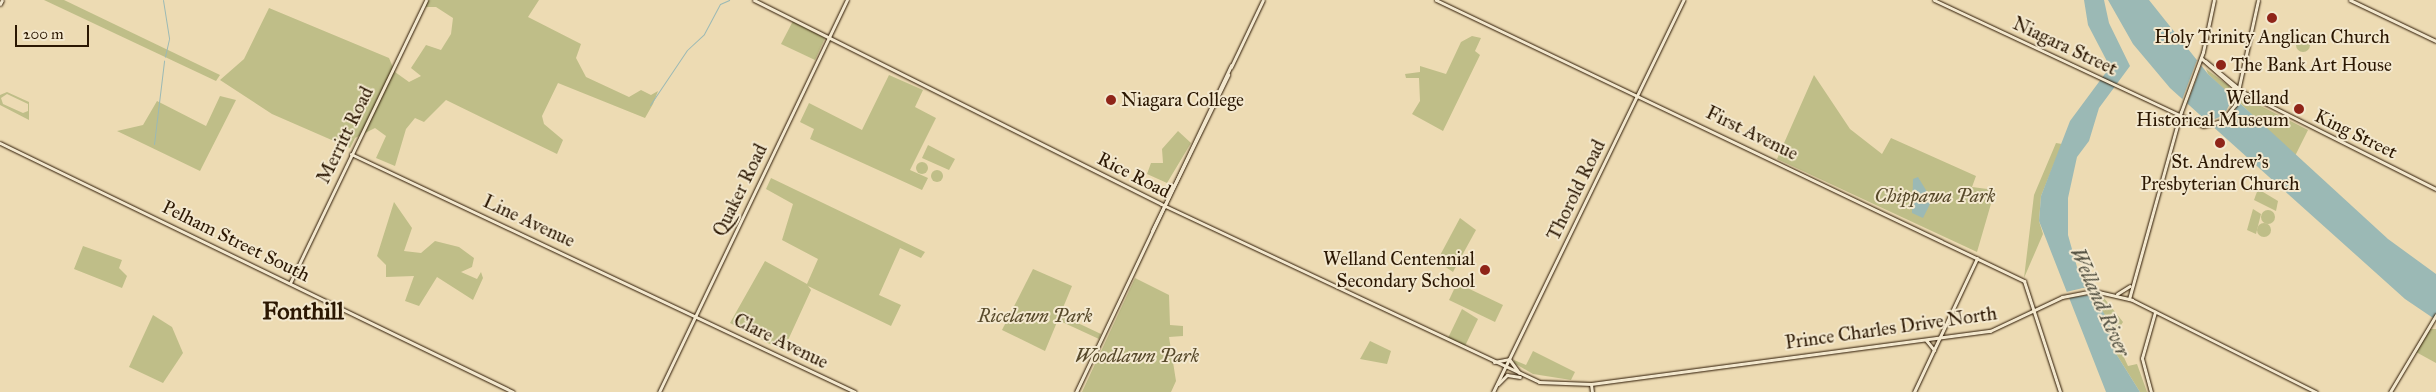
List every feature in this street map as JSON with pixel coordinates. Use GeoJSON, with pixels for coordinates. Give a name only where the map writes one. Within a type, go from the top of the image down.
{"type":"FeatureCollection","features":[{"type":"Feature","properties":{"kind":"main road"},"geometry":{"type":"LineString","coordinates":[[0,4],[2,0]]}},
{"type":"Feature","properties":{"kind":"main road","name":"Merritt Road"},"geometry":{"type":"LineString","coordinates":[[290,283],[426,0]]}},
{"type":"Feature","properties":{"kind":"main road","name":"Rice Road"},"geometry":{"type":"LineString","coordinates":[[754,0],[1163,205],[1504,368]]}},
{"type":"Feature","properties":{"kind":"main road","name":"Quaker Road"},"geometry":{"type":"LineString","coordinates":[[659,392],[846,0]]}},
{"type":"Feature","properties":{"kind":"main road"},"geometry":{"type":"LineString","coordinates":[[1076,392],[1163,205],[1263,0]]}},
{"type":"Feature","properties":{"kind":"main road","name":"First Avenue"},"geometry":{"type":"LineString","coordinates":[[1436,0],[1646,98],[2027,283],[2060,392]]}},
{"type":"Feature","properties":{"kind":"main road","name":"Thorold Road"},"geometry":{"type":"LineString","coordinates":[[1493,392],[1684,0]]}},
{"type":"Feature","properties":{"kind":"main road","name":"Niagara Street"},"geometry":{"type":"LineString","coordinates":[[1934,0],[2182,117],[2208,125],[2226,118],[2237,97],[2238,89]]}},
{"type":"Feature","properties":{"kind":"main road"},"geometry":{"type":"LineString","coordinates":[[2129,299],[2185,102],[2200,62],[2214,0]]}},
{"type":"Feature","properties":{"kind":"main road"},"geometry":{"type":"LineString","coordinates":[[2238,89],[2258,0]]}},
{"type":"Feature","properties":{"kind":"main road"},"geometry":{"type":"LineString","coordinates":[[2350,0],[2436,42]]}},
{"type":"Feature","properties":{"kind":"main road","name":"King Street"},"geometry":{"type":"LineString","coordinates":[[2201,57],[2238,89],[2436,189]]}},
{"type":"Feature","properties":{"kind":"main road"},"geometry":{"type":"LineString","coordinates":[[1642,86],[1646,98]]}},
{"type":"Feature","properties":{"kind":"main road","name":"Pelham Street South"},"geometry":{"type":"LineString","coordinates":[[0,143],[513,392]]}},
{"type":"Feature","properties":{"kind":"main road","name":"Line Avenue"},"geometry":{"type":"LineString","coordinates":[[351,154],[695,315]]}},
{"type":"Feature","properties":{"kind":"main road"},"geometry":{"type":"LineString","coordinates":[[1914,392],[1977,258]]}},
{"type":"Feature","properties":{"kind":"main road"},"geometry":{"type":"LineString","coordinates":[[2117,295],[2133,284]]}},
{"type":"Feature","properties":{"kind":"main road","name":"Prince Charles Drive North"},"geometry":{"type":"LineString","coordinates":[[1504,368],[1525,378],[1561,386],[1591,384],[1953,337],[1999,328],[2062,297],[2094,291],[2129,299],[2316,392]]}},
{"type":"Feature","properties":{"kind":"main road"},"geometry":{"type":"LineString","coordinates":[[2151,392],[2142,364],[2154,312]]}},
{"type":"Feature","properties":{"kind":"main road","name":"Clare Avenue"},"geometry":{"type":"LineString","coordinates":[[695,315],[855,392]]}},
{"type":"Feature","properties":{"kind":"main road"},"geometry":{"type":"LineString","coordinates":[[2390,392],[2436,316]]}},
{"type":"Feature","properties":{"kind":"main road"},"geometry":{"type":"LineString","coordinates":[[1949,317],[1946,330],[1953,337]]}},
{"type":"Feature","properties":{"kind":"main road"},"geometry":{"type":"LineString","coordinates":[[1924,340],[1934,351]]}},
{"type":"Feature","properties":{"kind":"main road"},"geometry":{"type":"LineString","coordinates":[[1491,362],[1510,357],[1525,378]]}},
{"type":"Feature","properties":{"kind":"main road"},"geometry":{"type":"LineString","coordinates":[[1496,386],[1507,374],[1525,378]]}},
{"type":"Feature","properties":{"kind":"main road"},"geometry":{"type":"LineString","coordinates":[[1591,384],[1592,392]]}},
{"type":"Feature","properties":{"kind":"green space"},"geometry":{"type":"Polygon","coordinates":[[[44,0],[64,0],[220,75],[216,81],[44,0]]]}},
{"type":"Feature","properties":{"kind":"green space"},"geometry":{"type":"Polygon","coordinates":[[[426,0],[539,0],[528,17],[581,44],[576,58],[586,77],[629,97],[641,90],[651,95],[658,91],[653,104],[645,118],[558,83],[542,116],[544,124],[563,140],[557,154],[446,100],[424,122],[415,118],[406,129],[395,166],[376,158],[386,136],[375,128],[355,138],[350,148],[272,114],[220,80],[244,59],[269,8],[389,58],[395,72],[409,82],[421,76],[411,68],[426,45],[441,50],[451,34],[453,18],[436,7],[423,7],[426,0]]]}},
{"type":"Feature","properties":{"kind":"green space"},"geometry":{"type":"Polygon","coordinates":[[[793,21],[825,38],[815,60],[781,44],[793,21]]]}},
{"type":"Feature","properties":{"kind":"green space"},"geometry":{"type":"Polygon","coordinates":[[[1472,36],[1481,38],[1475,51],[1480,55],[1443,131],[1412,114],[1420,101],[1419,78],[1406,78],[1405,74],[1420,72],[1420,66],[1446,74],[1461,42],[1472,36]]]}},
{"type":"Feature","properties":{"kind":"green space"},"geometry":{"type":"Polygon","coordinates":[[[2303,38],[2308,40],[2310,45],[2308,50],[2303,52],[2298,50],[2296,45],[2298,40],[2303,38]]]}},
{"type":"Feature","properties":{"kind":"green space"},"geometry":{"type":"Polygon","coordinates":[[[2206,69],[2229,86],[2232,97],[2208,74],[2206,69]]]}},
{"type":"Feature","properties":{"kind":"green space"},"geometry":{"type":"Polygon","coordinates":[[[889,75],[923,90],[915,107],[936,118],[910,170],[928,178],[922,190],[810,139],[814,129],[800,122],[809,103],[862,130],[889,75]]]}},
{"type":"Feature","properties":{"kind":"green space","name":"Chippawa Park"},"geometry":{"type":"Polygon","coordinates":[[[1814,75],[1850,129],[1882,154],[1891,138],[1976,176],[1972,187],[1995,190],[1977,252],[1777,159],[1814,75]]]}},
{"type":"Feature","properties":{"kind":"green space"},"geometry":{"type":"Polygon","coordinates":[[[7,92],[29,102],[29,120],[0,105],[0,95],[7,92]],[[7,94],[1,98],[3,104],[23,113],[28,111],[28,104],[7,94]]]}},
{"type":"Feature","properties":{"kind":"green space"},"geometry":{"type":"Polygon","coordinates":[[[220,96],[236,100],[200,171],[117,131],[143,125],[157,101],[206,126],[220,96]]]}},
{"type":"Feature","properties":{"kind":"green space"},"geometry":{"type":"Polygon","coordinates":[[[2241,96],[2308,130],[2295,156],[2239,102],[2241,96]]]}},
{"type":"Feature","properties":{"kind":"green space"},"geometry":{"type":"Polygon","coordinates":[[[1178,131],[1191,143],[1167,183],[1147,174],[1151,163],[1163,163],[1162,149],[1178,131]]]}},
{"type":"Feature","properties":{"kind":"green space"},"geometry":{"type":"Polygon","coordinates":[[[2056,143],[2062,144],[2041,196],[2039,221],[2043,234],[2024,278],[2034,195],[2056,143]]]}},
{"type":"Feature","properties":{"kind":"green space"},"geometry":{"type":"Polygon","coordinates":[[[928,145],[955,159],[949,170],[922,158],[928,145]]]}},
{"type":"Feature","properties":{"kind":"green space"},"geometry":{"type":"Polygon","coordinates":[[[920,162],[924,162],[928,168],[924,174],[920,174],[916,170],[916,166],[920,162]]]}},
{"type":"Feature","properties":{"kind":"green space"},"geometry":{"type":"Polygon","coordinates":[[[935,170],[939,170],[943,176],[939,182],[935,182],[931,178],[931,174],[935,170]]]}},
{"type":"Feature","properties":{"kind":"green space"},"geometry":{"type":"Polygon","coordinates":[[[771,178],[925,252],[921,258],[900,248],[879,295],[901,305],[891,326],[808,286],[811,290],[783,351],[730,323],[765,261],[807,284],[818,259],[782,240],[793,204],[766,189],[771,178]]]}},
{"type":"Feature","properties":{"kind":"green space"},"geometry":{"type":"Polygon","coordinates":[[[2258,189],[2278,201],[2276,211],[2254,200],[2258,189]]]}},
{"type":"Feature","properties":{"kind":"green space"},"geometry":{"type":"Polygon","coordinates":[[[394,202],[412,228],[404,251],[421,253],[435,241],[459,247],[474,258],[472,267],[461,272],[477,279],[481,272],[483,278],[473,300],[437,277],[419,306],[405,301],[414,276],[386,277],[386,265],[377,256],[394,202]]]}},
{"type":"Feature","properties":{"kind":"green space"},"geometry":{"type":"Polygon","coordinates":[[[2253,209],[2261,214],[2256,234],[2247,230],[2253,209]]]}},
{"type":"Feature","properties":{"kind":"green space"},"geometry":{"type":"Polygon","coordinates":[[[2268,210],[2273,212],[2275,217],[2273,222],[2268,224],[2263,222],[2261,217],[2263,212],[2268,210]]]}},
{"type":"Feature","properties":{"kind":"green space"},"geometry":{"type":"Polygon","coordinates":[[[1460,218],[1476,230],[1453,272],[1437,261],[1460,218]]]}},
{"type":"Feature","properties":{"kind":"green space"},"geometry":{"type":"Polygon","coordinates":[[[2264,223],[2269,225],[2271,230],[2269,235],[2264,237],[2259,235],[2257,230],[2259,225],[2264,223]]]}},
{"type":"Feature","properties":{"kind":"green space"},"geometry":{"type":"Polygon","coordinates":[[[83,246],[122,260],[119,268],[127,276],[122,288],[74,269],[83,246]]]}},
{"type":"Feature","properties":{"kind":"green space","name":"Ricelawn Park"},"geometry":{"type":"Polygon","coordinates":[[[1033,269],[1072,286],[1045,351],[1002,330],[1033,269]]]}},
{"type":"Feature","properties":{"kind":"green space","name":"Woodlawn Park"},"geometry":{"type":"Polygon","coordinates":[[[1135,278],[1169,295],[1170,325],[1183,326],[1183,336],[1169,337],[1176,381],[1171,392],[1082,392],[1135,278]]]}},
{"type":"Feature","properties":{"kind":"green space"},"geometry":{"type":"Polygon","coordinates":[[[1457,283],[1503,305],[1495,322],[1449,300],[1457,283]]]}},
{"type":"Feature","properties":{"kind":"green space"},"geometry":{"type":"Polygon","coordinates":[[[2092,295],[2104,298],[2123,322],[2118,330],[2120,349],[2128,366],[2137,364],[2147,392],[2140,392],[2115,352],[2109,322],[2092,295]]]}},
{"type":"Feature","properties":{"kind":"green space"},"geometry":{"type":"Polygon","coordinates":[[[1462,309],[1478,319],[1465,346],[1448,338],[1462,309]]]}},
{"type":"Feature","properties":{"kind":"green space"},"geometry":{"type":"Polygon","coordinates":[[[153,315],[172,327],[183,353],[163,383],[129,367],[153,315]]]}},
{"type":"Feature","properties":{"kind":"green space"},"geometry":{"type":"Polygon","coordinates":[[[1063,316],[1101,334],[1099,339],[1060,321],[1063,316]]]}},
{"type":"Feature","properties":{"kind":"green space"},"geometry":{"type":"Polygon","coordinates":[[[2430,329],[2436,329],[2436,363],[2416,352],[2430,329]]]}},
{"type":"Feature","properties":{"kind":"green space"},"geometry":{"type":"Polygon","coordinates":[[[1370,341],[1391,351],[1387,364],[1360,359],[1370,341]]]}},
{"type":"Feature","properties":{"kind":"green space"},"geometry":{"type":"Polygon","coordinates":[[[1533,351],[1575,372],[1571,380],[1533,374],[1514,363],[1514,360],[1526,365],[1533,351]]]}},
{"type":"Feature","properties":{"kind":"water"},"geometry":{"type":"Polygon","coordinates":[[[2084,0],[2104,0],[2109,23],[2130,66],[2099,108],[2089,141],[2077,157],[2068,198],[2068,235],[2077,267],[2109,322],[2115,352],[2140,392],[2106,392],[2039,221],[2041,196],[2070,121],[2110,67],[2088,25],[2084,0]]]}},
{"type":"Feature","properties":{"kind":"water"},"geometry":{"type":"Polygon","coordinates":[[[2108,0],[2149,0],[2208,74],[2388,239],[2436,274],[2436,320],[2405,299],[2170,88],[2133,44],[2108,0]]]}},
{"type":"Feature","properties":{"kind":"water"},"geometry":{"type":"Polygon","coordinates":[[[1918,177],[1932,200],[1923,218],[1912,213],[1913,179],[1918,177]]]}},
{"type":"Feature","properties":{"kind":"pier"},"geometry":{"type":"Polygon","coordinates":[[[2197,60],[2202,64],[2187,104],[2182,100],[2197,60]]]}},
{"type":"Feature","properties":{"kind":"pier"},"geometry":{"type":"Polygon","coordinates":[[[2234,96],[2240,99],[2233,115],[2214,127],[2208,122],[2224,115],[2234,96]]]}},
{"type":"Feature","properties":{"kind":"pier"},"geometry":{"type":"Polygon","coordinates":[[[2091,288],[2095,294],[2068,298],[2066,292],[2091,288]]]}},
{"type":"Feature","properties":{"kind":"waterway"},"geometry":{"type":"LineString","coordinates":[[163,0],[169,39],[165,57]]}},
{"type":"Feature","properties":{"kind":"waterway"},"geometry":{"type":"LineString","coordinates":[[650,105],[687,50],[704,34],[720,4],[729,0]]}},
{"type":"Feature","properties":{"kind":"waterway"},"geometry":{"type":"LineString","coordinates":[[154,144],[164,61]]}},
{"type":"Feature","properties":{"kind":"place","name":"Holy Trinity Anglican Church"},"geometry":{"type":"Point","coordinates":[2272,18]}},
{"type":"Feature","properties":{"kind":"place","name":"The Bank Art House"},"geometry":{"type":"Point","coordinates":[2221,65]}},
{"type":"Feature","properties":{"kind":"place","name":"Niagara College"},"geometry":{"type":"Point","coordinates":[1111,100]}},
{"type":"Feature","properties":{"kind":"place","name":"Welland Historical Museum"},"geometry":{"type":"Point","coordinates":[2299,109]}},
{"type":"Feature","properties":{"kind":"place","name":"St. Andrew's Presbyterian Church"},"geometry":{"type":"Point","coordinates":[2220,143]}},
{"type":"Feature","properties":{"kind":"place","name":"Welland Centennial Secondary School"},"geometry":{"type":"Point","coordinates":[1485,270]}},
{"type":"Feature","properties":{"kind":"district","name":"Fonthill"},"geometry":{"type":"Point","coordinates":[303,312]}},
{"type":"Feature","properties":{"kind":"water label","name":"Welland River"},"geometry":{"type":"Point","coordinates":[2100,302]}}]}
